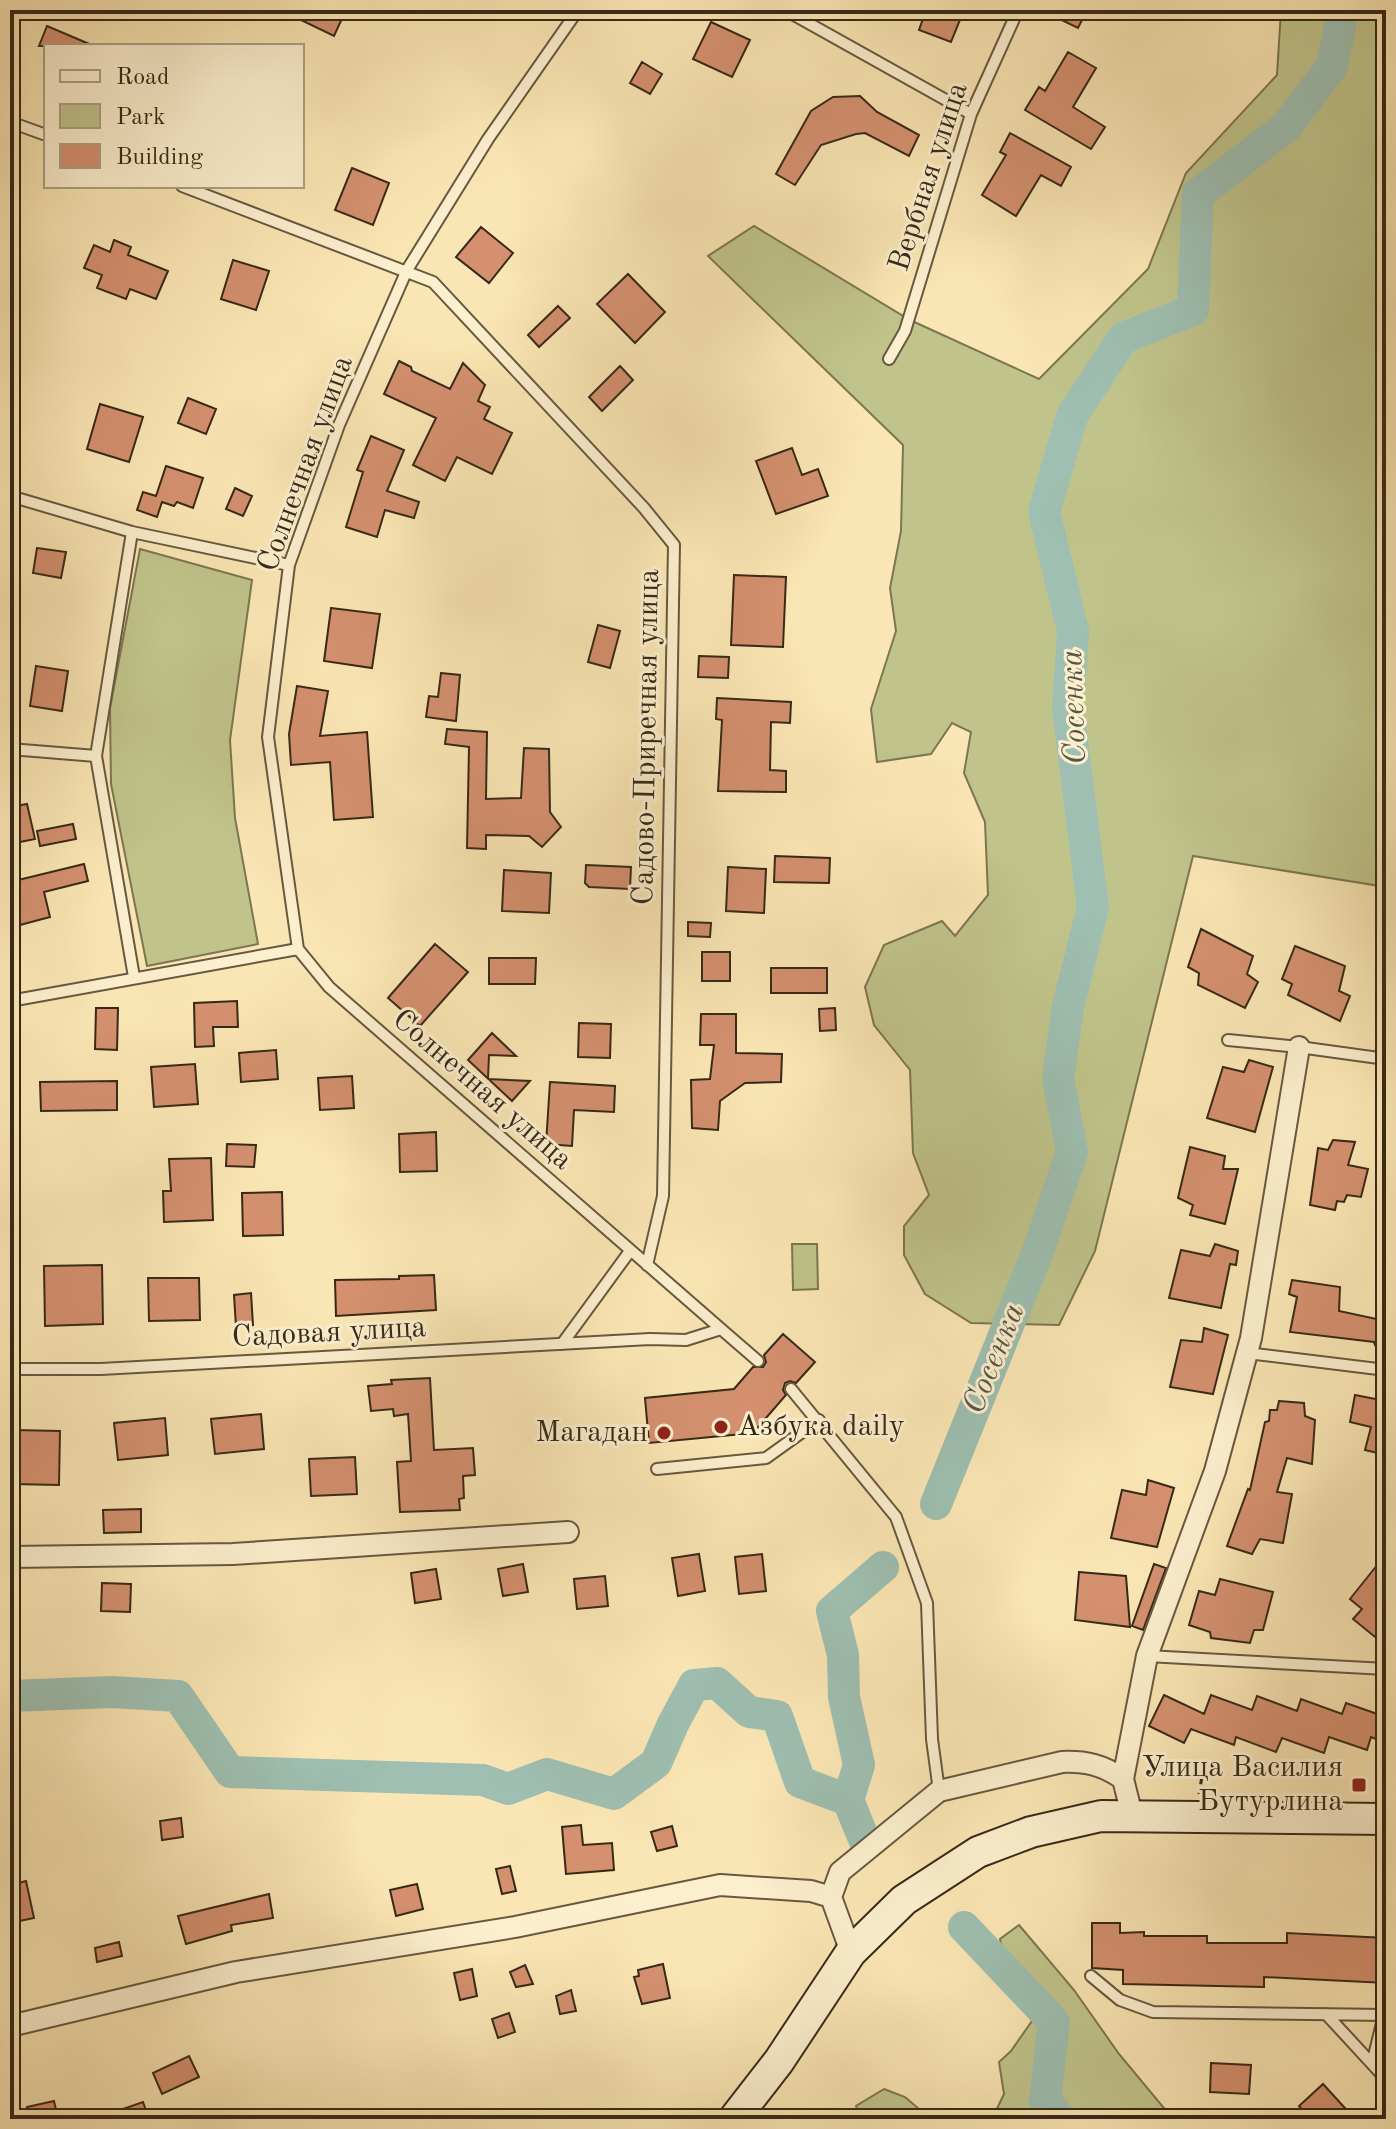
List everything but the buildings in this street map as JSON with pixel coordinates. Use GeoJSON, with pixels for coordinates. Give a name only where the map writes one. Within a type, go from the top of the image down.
{"type":"FeatureCollection","features":[{"type":"Feature","properties":{"kind":"main road"},"geometry":{"type":"LineString","coordinates":[[734,2119],[779,2061],[851,1952],[904,1900],[978,1852],[1031,1832],[1101,1816],[1386,1819]]}},
{"type":"Feature","properties":{"kind":"street"},"geometry":{"type":"LineString","coordinates":[[1132,1815],[1123,1779],[1147,1656],[1215,1471],[1247,1353],[1299,1047]]}},
{"type":"Feature","properties":{"kind":"street"},"geometry":{"type":"LineString","coordinates":[[10,1557],[233,1554],[568,1532]]}},
{"type":"Feature","properties":{"kind":"street"},"geometry":{"type":"LineString","coordinates":[[851,1952],[831,1897],[840,1872],[939,1791],[1062,1762],[1081,1761],[1105,1767],[1123,1779]]}},
{"type":"Feature","properties":{"kind":"street"},"geometry":{"type":"LineString","coordinates":[[10,2026],[236,1972],[515,1927],[720,1885],[811,1891],[831,1897]]}},
{"type":"Feature","properties":{"kind":"lane","name":"Солнечная улица"},"geometry":{"type":"LineString","coordinates":[[578,10],[488,139],[407,270],[339,425],[289,565],[268,737],[298,949],[329,987],[758,1361]]}},
{"type":"Feature","properties":{"kind":"lane"},"geometry":{"type":"LineString","coordinates":[[785,10],[971,114]]}},
{"type":"Feature","properties":{"kind":"lane","name":"Вербная улица"},"geometry":{"type":"LineString","coordinates":[[889,359],[905,331],[971,114],[1018,10]]}},
{"type":"Feature","properties":{"kind":"lane"},"geometry":{"type":"LineString","coordinates":[[10,122],[44,134]]}},
{"type":"Feature","properties":{"kind":"lane","name":"Садово-Приречная улица"},"geometry":{"type":"LineString","coordinates":[[187,188],[433,282],[644,508],[674,545],[663,1196],[647,1265]]}},
{"type":"Feature","properties":{"kind":"lane"},"geometry":{"type":"LineString","coordinates":[[10,496],[132,532],[289,565]]}},
{"type":"Feature","properties":{"kind":"lane"},"geometry":{"type":"LineString","coordinates":[[132,532],[96,756],[134,977]]}},
{"type":"Feature","properties":{"kind":"lane"},"geometry":{"type":"LineString","coordinates":[[10,749],[96,756]]}},
{"type":"Feature","properties":{"kind":"lane"},"geometry":{"type":"LineString","coordinates":[[10,1001],[298,949]]}},
{"type":"Feature","properties":{"kind":"lane"},"geometry":{"type":"LineString","coordinates":[[1228,1040],[1386,1059]]}},
{"type":"Feature","properties":{"kind":"lane"},"geometry":{"type":"LineString","coordinates":[[562,1344],[630,1251]]}},
{"type":"Feature","properties":{"kind":"lane","name":"Садовая улица"},"geometry":{"type":"LineString","coordinates":[[10,1369],[101,1369],[650,1339],[686,1340],[721,1329]]}},
{"type":"Feature","properties":{"kind":"lane"},"geometry":{"type":"LineString","coordinates":[[1247,1353],[1386,1370]]}},
{"type":"Feature","properties":{"kind":"lane"},"geometry":{"type":"LineString","coordinates":[[791,1389],[896,1517],[927,1603],[932,1739],[939,1791]]}},
{"type":"Feature","properties":{"kind":"lane"},"geometry":{"type":"LineString","coordinates":[[657,1469],[766,1458],[819,1420]]}},
{"type":"Feature","properties":{"kind":"lane"},"geometry":{"type":"LineString","coordinates":[[1147,1656],[1386,1669]]}},
{"type":"Feature","properties":{"kind":"lane"},"geometry":{"type":"LineString","coordinates":[[1091,1976],[1120,2000],[1153,2012],[1385,2015],[1372,2064]]}},
{"type":"Feature","properties":{"kind":"lane"},"geometry":{"type":"LineString","coordinates":[[1326,2014],[1386,2079]]}},
{"type":"Feature","properties":{"kind":"green space"},"geometry":{"type":"Polygon","coordinates":[[[1281,10],[1386,10],[1386,887],[1193,856],[1095,1251],[1059,1325],[971,1323],[925,1294],[904,1255],[904,1226],[929,1195],[913,1153],[910,1070],[874,1025],[865,987],[884,945],[942,921],[955,936],[988,895],[985,822],[964,773],[971,732],[952,723],[931,754],[877,762],[871,709],[896,631],[890,588],[901,531],[903,445],[708,256],[754,226],[910,320],[1039,379],[1148,269],[1186,173],[1277,75],[1281,10]]]}},
{"type":"Feature","properties":{"kind":"green space"},"geometry":{"type":"Polygon","coordinates":[[[140,549],[252,580],[230,740],[235,818],[258,944],[147,966],[111,784],[110,708],[140,549]]]}},
{"type":"Feature","properties":{"kind":"green space"},"geometry":{"type":"Polygon","coordinates":[[[792,1244],[817,1244],[818,1289],[793,1290],[792,1244]]]}},
{"type":"Feature","properties":{"kind":"green space"},"geometry":{"type":"Polygon","coordinates":[[[1019,1925],[1074,1990],[1119,2054],[1173,2119],[992,2119],[1004,2094],[999,2062],[1011,2051],[1034,2018],[1005,1973],[1000,1939],[1019,1925]]]}},
{"type":"Feature","properties":{"kind":"green space"},"geometry":{"type":"Polygon","coordinates":[[[884,2089],[905,2097],[931,2119],[861,2119],[856,2106],[884,2089]]]}},
{"type":"Feature","properties":{"kind":"waterway","name":"Сосенка"},"geometry":{"type":"LineString","coordinates":[[936,1504],[1038,1251],[1072,1152],[1058,1078],[1068,1007],[1093,907],[1068,709],[1073,631],[1044,512],[1072,416],[1123,338],[1193,310],[1198,194],[1286,127],[1332,66],[1343,10]]}},
{"type":"Feature","properties":{"kind":"waterway","name":"Сосенка"},"geometry":{"type":"LineString","coordinates":[[864,1839],[848,1800],[859,1765],[844,1697],[843,1655],[832,1611],[883,1567]]}},
{"type":"Feature","properties":{"kind":"waterway"},"geometry":{"type":"LineString","coordinates":[[10,1696],[112,1692],[178,1696],[230,1772],[483,1780],[508,1789],[547,1774],[614,1794],[656,1763],[694,1685],[717,1683],[749,1712],[777,1716],[800,1782],[848,1800]]}},
{"type":"Feature","properties":{"kind":"waterway","name":"Сосенка"},"geometry":{"type":"LineString","coordinates":[[964,1927],[1054,2022],[1045,2101],[1061,2119]]}},
{"type":"Feature","properties":{"kind":"place","name":"Азбука daily"},"geometry":{"type":"Point","coordinates":[721,1427]}},
{"type":"Feature","properties":{"kind":"place","name":"Магадан"},"geometry":{"type":"Point","coordinates":[664,1433]}},
{"type":"Feature","properties":{"kind":"place","name":"Улица Василия Бутурлина"},"geometry":{"type":"Point","coordinates":[1359,1785]}}]}
